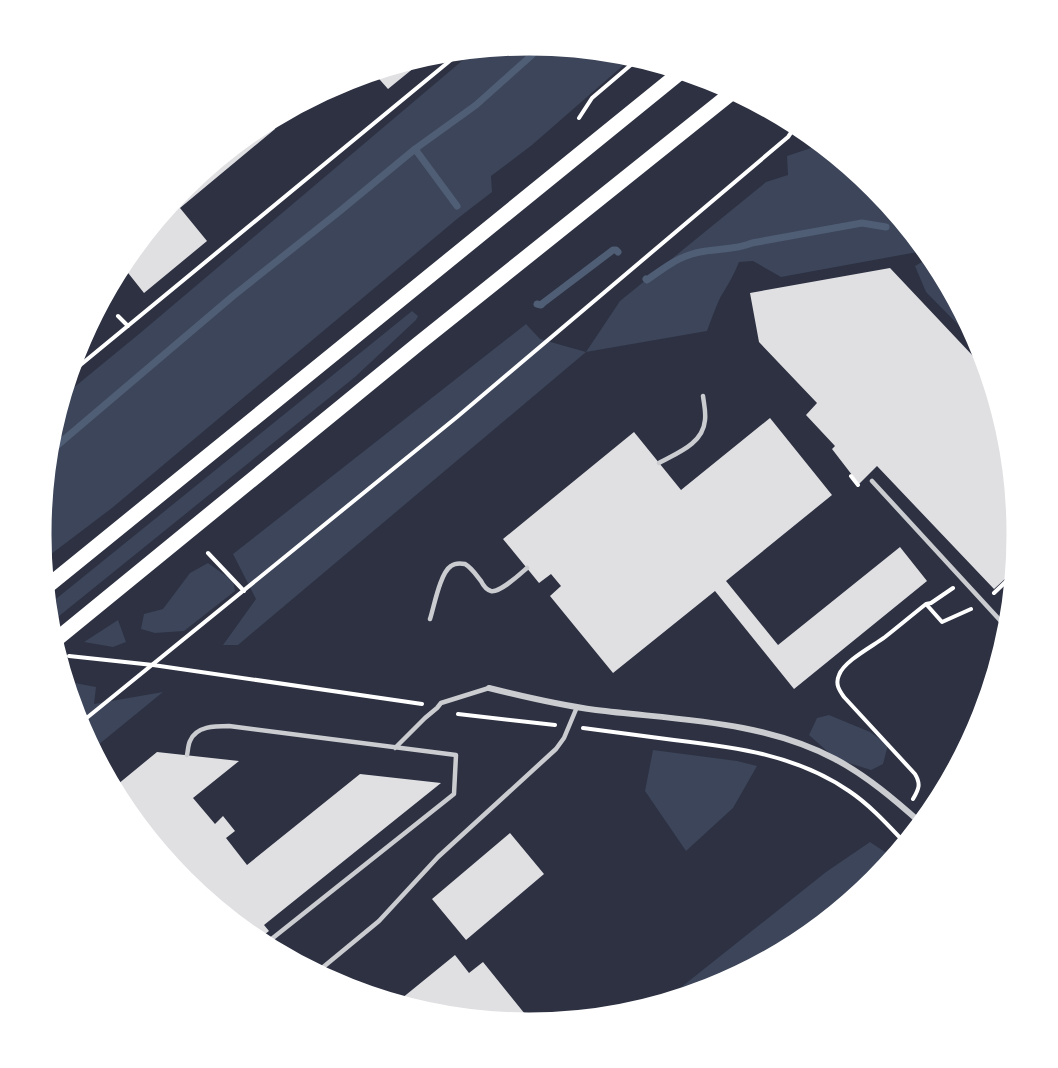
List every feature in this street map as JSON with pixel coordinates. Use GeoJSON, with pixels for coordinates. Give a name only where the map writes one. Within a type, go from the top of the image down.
{"type":"FeatureCollection","features":[{"type":"Feature","properties":{"kind":"main road"},"geometry":{"type":"LineString","coordinates":[[53,582],[674,77]]}},
{"type":"Feature","properties":{"kind":"main road"},"geometry":{"type":"LineString","coordinates":[[61,636],[418,344],[726,97]]}},
{"type":"Feature","properties":{"kind":"street"},"geometry":{"type":"LineString","coordinates":[[489,688],[541,701],[730,726],[784,738],[812,748],[842,763],[892,797],[915,818]]}},
{"type":"Feature","properties":{"kind":"lane"},"geometry":{"type":"LineString","coordinates":[[659,463],[689,446],[702,433],[706,419],[703,396]]}},
{"type":"Feature","properties":{"kind":"lane"},"geometry":{"type":"LineString","coordinates":[[872,481],[1000,620]]}},
{"type":"Feature","properties":{"kind":"lane"},"geometry":{"type":"LineString","coordinates":[[430,619],[442,580],[447,569],[452,565],[465,564],[471,568],[490,591],[496,591],[505,586],[527,568]]}},
{"type":"Feature","properties":{"kind":"lane"},"geometry":{"type":"LineString","coordinates":[[395,748],[441,703],[489,688]]}},
{"type":"Feature","properties":{"kind":"lane"},"geometry":{"type":"LineString","coordinates":[[323,967],[379,921],[438,857],[556,749],[564,738],[577,707]]}},
{"type":"Feature","properties":{"kind":"lane"},"geometry":{"type":"LineString","coordinates":[[187,755],[190,740],[196,733],[209,727],[229,726],[456,755],[454,794],[272,939]]}},
{"type":"Feature","properties":{"kind":"path"},"geometry":{"type":"LineString","coordinates":[[81,365],[450,62]]}},
{"type":"Feature","properties":{"kind":"path"},"geometry":{"type":"LineString","coordinates":[[579,118],[592,98],[630,66]]}},
{"type":"Feature","properties":{"kind":"path"},"geometry":{"type":"LineString","coordinates":[[87,718],[457,417],[791,132]]}},
{"type":"Feature","properties":{"kind":"path"},"geometry":{"type":"LineString","coordinates":[[118,315],[128,326]]}},
{"type":"Feature","properties":{"kind":"path"},"geometry":{"type":"LineString","coordinates":[[851,476],[857,484]]}},
{"type":"Feature","properties":{"kind":"path"},"geometry":{"type":"LineString","coordinates":[[208,553],[244,591]]}},
{"type":"Feature","properties":{"kind":"path"},"geometry":{"type":"LineString","coordinates":[[906,810],[918,791],[918,780],[911,769],[844,697],[837,684],[837,679],[843,668],[926,604],[967,583]]}},
{"type":"Feature","properties":{"kind":"path"},"geometry":{"type":"LineString","coordinates":[[69,656],[153,665],[417,703],[457,714],[746,749],[819,773],[849,791],[873,810],[900,838]]}},
{"type":"Feature","properties":{"kind":"shaded area"},"geometry":{"type":"Polygon","coordinates":[[[529,54],[592,59],[624,64],[532,145],[491,176],[492,192],[112,508],[51,554],[54,471],[59,440],[72,389],[464,59],[529,54]]]}},
{"type":"Feature","properties":{"kind":"shaded area"},"geometry":{"type":"Polygon","coordinates":[[[812,148],[821,154],[868,195],[890,218],[916,252],[781,277],[753,261],[739,262],[720,298],[707,331],[586,352],[620,301],[766,182],[788,175],[787,156],[812,148]]]}},
{"type":"Feature","properties":{"kind":"shaded area"},"geometry":{"type":"Polygon","coordinates":[[[923,261],[962,329],[926,292],[915,266],[923,261]]]}},
{"type":"Feature","properties":{"kind":"shaded area"},"geometry":{"type":"Polygon","coordinates":[[[412,311],[418,316],[355,377],[57,617],[55,600],[412,311]]]}},
{"type":"Feature","properties":{"kind":"shaded area"},"geometry":{"type":"Polygon","coordinates":[[[526,324],[540,339],[586,352],[238,645],[223,645],[256,599],[233,554],[526,324]]]}},
{"type":"Feature","properties":{"kind":"shaded area"},"geometry":{"type":"Polygon","coordinates":[[[208,563],[233,581],[235,591],[184,631],[155,633],[141,629],[144,614],[163,609],[190,573],[208,563]]]}},
{"type":"Feature","properties":{"kind":"shaded area"},"geometry":{"type":"Polygon","coordinates":[[[118,620],[126,642],[113,647],[84,642],[118,620]]]}},
{"type":"Feature","properties":{"kind":"shaded area"},"geometry":{"type":"Polygon","coordinates":[[[73,683],[96,687],[94,704],[163,692],[98,745],[73,683]]]}},
{"type":"Feature","properties":{"kind":"shaded area"},"geometry":{"type":"Polygon","coordinates":[[[829,715],[870,732],[888,745],[883,764],[871,770],[836,759],[809,735],[817,718],[829,715]]]}},
{"type":"Feature","properties":{"kind":"shaded area"},"geometry":{"type":"Polygon","coordinates":[[[653,750],[737,761],[757,766],[733,808],[686,851],[645,791],[653,750]]]}},
{"type":"Feature","properties":{"kind":"shaded area"},"geometry":{"type":"Polygon","coordinates":[[[870,842],[887,853],[845,895],[795,933],[741,964],[678,989],[826,872],[870,842]]]}},
{"type":"Feature","properties":{"kind":"building"},"geometry":{"type":"Polygon","coordinates":[[[412,69],[388,89],[379,79],[412,69]]]}},
{"type":"Feature","properties":{"kind":"building"},"geometry":{"type":"Polygon","coordinates":[[[274,128],[180,208],[207,241],[144,293],[127,272],[149,242],[168,218],[213,173],[274,128]]]}},
{"type":"Feature","properties":{"kind":"building"},"geometry":{"type":"Polygon","coordinates":[[[890,268],[974,358],[992,410],[999,440],[1007,503],[1006,578],[994,589],[877,466],[859,484],[832,449],[835,446],[806,415],[817,403],[759,342],[750,293],[890,268]]]}},
{"type":"Feature","properties":{"kind":"building"},"geometry":{"type":"Polygon","coordinates":[[[770,418],[832,495],[726,581],[778,645],[900,547],[927,581],[794,689],[715,591],[613,673],[550,596],[561,586],[551,574],[539,583],[503,539],[634,432],[681,490],[770,418]]]}},
{"type":"Feature","properties":{"kind":"building"},"geometry":{"type":"Polygon","coordinates":[[[157,752],[239,761],[193,798],[215,824],[223,816],[235,831],[226,838],[247,865],[360,774],[441,783],[264,925],[269,931],[265,934],[213,895],[190,873],[149,826],[119,783],[157,752]]]}},
{"type":"Feature","properties":{"kind":"building"},"geometry":{"type":"Polygon","coordinates":[[[510,833],[544,874],[466,940],[432,899],[510,833]]]}},
{"type":"Feature","properties":{"kind":"building"},"geometry":{"type":"Polygon","coordinates":[[[455,955],[469,973],[483,962],[525,1014],[466,1009],[404,997],[455,955]]]}},
{"type":"Feature","properties":{"kind":"waterway"},"geometry":{"type":"LineString","coordinates":[[58,444],[233,296],[415,149],[476,105],[533,54]]}},
{"type":"Feature","properties":{"kind":"waterway"},"geometry":{"type":"LineString","coordinates":[[415,149],[457,206]]}},
{"type":"Feature","properties":{"kind":"waterway"},"geometry":{"type":"LineString","coordinates":[[646,279],[668,265],[699,252],[862,223],[886,227]]}},
{"type":"Feature","properties":{"kind":"waterway"},"geometry":{"type":"LineString","coordinates":[[537,304],[541,305],[613,250],[618,252]]}}]}
